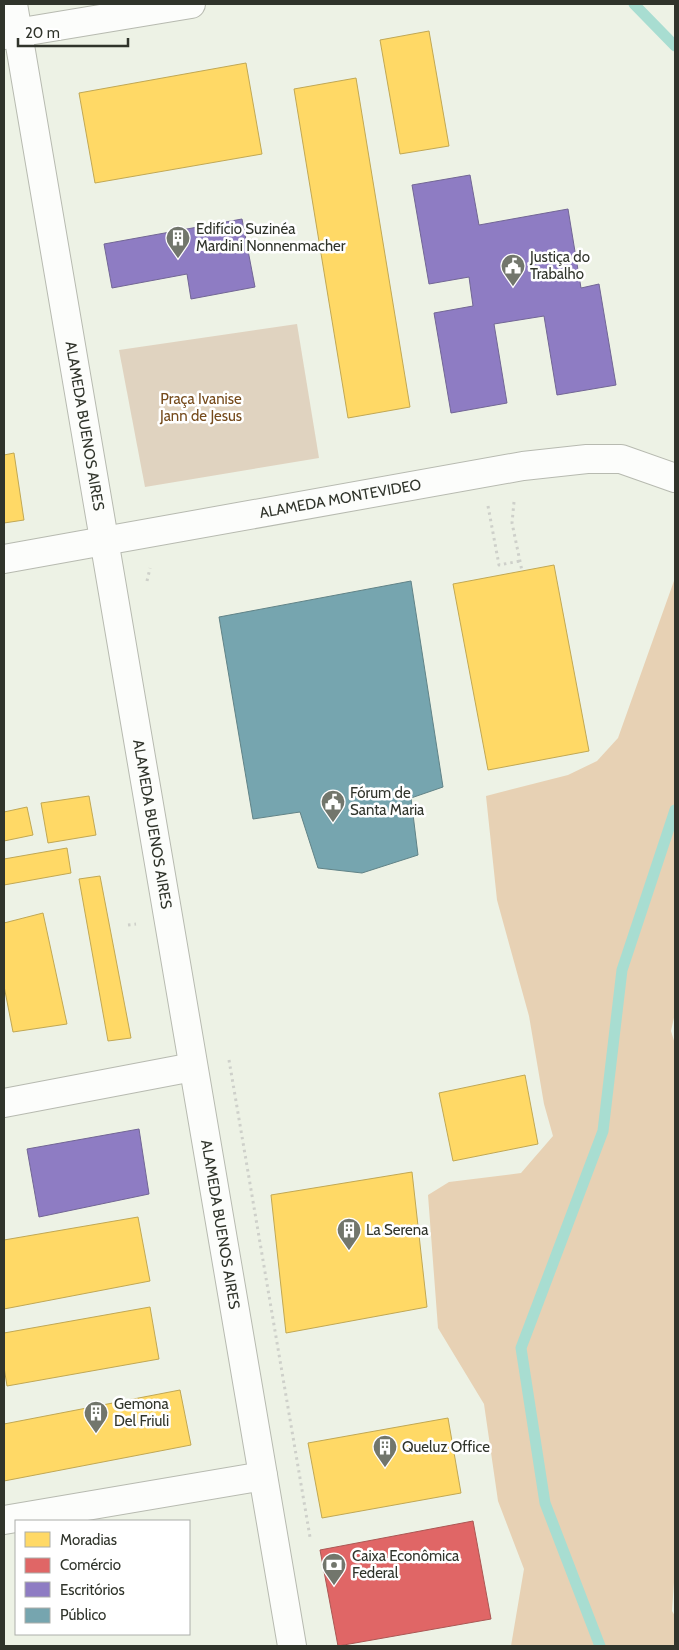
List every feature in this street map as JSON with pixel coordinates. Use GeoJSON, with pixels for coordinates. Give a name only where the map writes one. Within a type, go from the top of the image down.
{"type":"FeatureCollection","features":[{"type":"Feature","properties":{"kind":"street","name":"ALAMEDA BUENOS AIRES"},"geometry":{"type":"LineString","coordinates":[[13,4],[11,33],[104,541],[292,1646]]}},
{"type":"Feature","properties":{"kind":"street"},"geometry":{"type":"LineString","coordinates":[[11,33],[191,4]]}},
{"type":"Feature","properties":{"kind":"street","name":"ALAMEDA MONTEVIDEO"},"geometry":{"type":"LineString","coordinates":[[4,559],[523,466],[587,459],[621,459],[675,478]]}},
{"type":"Feature","properties":{"kind":"street"},"geometry":{"type":"LineString","coordinates":[[4,1103],[193,1068]]}},
{"type":"Feature","properties":{"kind":"street"},"geometry":{"type":"LineString","coordinates":[[4,1520],[263,1476]]}},
{"type":"Feature","properties":{"kind":"path"},"geometry":{"type":"LineString","coordinates":[[486,500],[499,565],[520,562]]}},
{"type":"Feature","properties":{"kind":"path"},"geometry":{"type":"LineString","coordinates":[[512,517],[522,571]]}},
{"type":"Feature","properties":{"kind":"path"},"geometry":{"type":"LineString","coordinates":[[148,586],[146,577],[152,564]]}},
{"type":"Feature","properties":{"kind":"path"},"geometry":{"type":"LineString","coordinates":[[228,1059],[310,1541]]}},
{"type":"Feature","properties":{"kind":"green space","name":"Praça Ivanise Jann de Jesus"},"geometry":{"type":"Polygon","coordinates":[[[297,324],[319,458],[145,487],[119,350],[297,324]]]}},
{"type":"Feature","properties":{"kind":"shaded area"},"geometry":{"type":"Polygon","coordinates":[[[675,578],[675,1013],[671,1031],[675,1044],[675,1568],[672,1611],[675,1616],[675,1646],[511,1646],[524,1569],[498,1501],[484,1404],[438,1328],[428,1195],[449,1182],[521,1173],[553,1136],[544,1104],[529,1016],[497,900],[486,796],[568,775],[597,761],[618,738],[675,578]]]}},
{"type":"Feature","properties":{"kind":"building: Moradias"},"geometry":{"type":"Polygon","coordinates":[[[429,31],[449,146],[400,154],[380,40],[429,31]]]}},
{"type":"Feature","properties":{"kind":"building: Moradias"},"geometry":{"type":"Polygon","coordinates":[[[246,63],[262,154],[95,183],[79,93],[246,63]]]}},
{"type":"Feature","properties":{"kind":"building: Moradias"},"geometry":{"type":"Polygon","coordinates":[[[356,78],[410,407],[348,418],[294,89],[356,78]]]}},
{"type":"Feature","properties":{"kind":"building: Moradias"},"geometry":{"type":"Polygon","coordinates":[[[14,453],[24,520],[4,523],[4,455],[14,453]]]}},
{"type":"Feature","properties":{"kind":"building: Moradias"},"geometry":{"type":"Polygon","coordinates":[[[554,565],[589,751],[488,770],[453,584],[554,565]]]}},
{"type":"Feature","properties":{"kind":"building: Moradias"},"geometry":{"type":"Polygon","coordinates":[[[89,796],[96,835],[48,843],[41,803],[89,796]]]}},
{"type":"Feature","properties":{"kind":"building: Moradias"},"geometry":{"type":"Polygon","coordinates":[[[27,807],[33,835],[4,841],[4,812],[27,807]]]}},
{"type":"Feature","properties":{"kind":"building: Moradias"},"geometry":{"type":"Polygon","coordinates":[[[67,848],[71,873],[4,885],[4,859],[67,848]]]}},
{"type":"Feature","properties":{"kind":"building: Moradias"},"geometry":{"type":"Polygon","coordinates":[[[100,876],[131,1038],[108,1041],[79,879],[100,876]]]}},
{"type":"Feature","properties":{"kind":"building: Moradias"},"geometry":{"type":"Polygon","coordinates":[[[43,913],[67,1024],[13,1032],[4,986],[4,923],[43,913]]]}},
{"type":"Feature","properties":{"kind":"building: Moradias"},"geometry":{"type":"Polygon","coordinates":[[[525,1075],[538,1144],[453,1161],[439,1093],[525,1075]]]}},
{"type":"Feature","properties":{"kind":"building: Moradias","name":"La Serena"},"geometry":{"type":"Polygon","coordinates":[[[412,1172],[427,1307],[286,1333],[271,1195],[412,1172]]]}},
{"type":"Feature","properties":{"kind":"building: Moradias"},"geometry":{"type":"Polygon","coordinates":[[[138,1217],[150,1281],[4,1309],[4,1240],[138,1217]]]}},
{"type":"Feature","properties":{"kind":"building: Moradias"},"geometry":{"type":"Polygon","coordinates":[[[150,1307],[159,1359],[7,1386],[4,1367],[4,1333],[150,1307]]]}},
{"type":"Feature","properties":{"kind":"building: Moradias","name":"Gemona Del Friuli"},"geometry":{"type":"Polygon","coordinates":[[[180,1390],[191,1445],[4,1481],[4,1424],[180,1390]]]}},
{"type":"Feature","properties":{"kind":"building: Moradias","name":"Queluz Office"},"geometry":{"type":"Polygon","coordinates":[[[448,1418],[461,1493],[322,1518],[308,1443],[448,1418]]]}},
{"type":"Feature","properties":{"kind":"building: Comércio"},"geometry":{"type":"Polygon","coordinates":[[[473,1521],[491,1619],[338,1646],[320,1550],[473,1521]]]}},
{"type":"Feature","properties":{"kind":"building: Escritórios"},"geometry":{"type":"Polygon","coordinates":[[[470,175],[479,225],[568,209],[581,288],[599,284],[616,385],[557,395],[544,316],[494,324],[507,403],[451,413],[434,313],[473,306],[469,277],[429,284],[412,185],[470,175]]]}},
{"type":"Feature","properties":{"kind":"building: Escritórios","name":"Edifício Suzinéa Mardini Nonnenmacher"},"geometry":{"type":"Polygon","coordinates":[[[242,219],[255,287],[191,299],[187,274],[112,288],[104,244],[242,219]]]}},
{"type":"Feature","properties":{"kind":"building: Escritórios"},"geometry":{"type":"Polygon","coordinates":[[[139,1129],[149,1194],[39,1217],[27,1149],[139,1129]]]}},
{"type":"Feature","properties":{"kind":"building: Público"},"geometry":{"type":"Polygon","coordinates":[[[411,581],[443,787],[411,798],[418,855],[362,873],[318,868],[300,812],[253,819],[219,617],[411,581]]]}},
{"type":"Feature","properties":{"kind":"waterway"},"geometry":{"type":"LineString","coordinates":[[634,4],[675,46]]}},
{"type":"Feature","properties":{"kind":"waterway"},"geometry":{"type":"LineString","coordinates":[[600,1646],[545,1503],[521,1348],[603,1131],[622,970],[675,810]]}},
{"type":"Feature","properties":{"kind":"place","name":"Edifício Suzinéa Mardini Nonnenmacher"},"geometry":{"type":"Point","coordinates":[178,259]}},
{"type":"Feature","properties":{"kind":"place","name":"Justiça do Trabalho"},"geometry":{"type":"Point","coordinates":[513,287]}},
{"type":"Feature","properties":{"kind":"place","name":"Fórum de Santa Maria"},"geometry":{"type":"Point","coordinates":[333,823]}},
{"type":"Feature","properties":{"kind":"place","name":"La Serena"},"geometry":{"type":"Point","coordinates":[349,1251]}},
{"type":"Feature","properties":{"kind":"place","name":"Gemona Del Friuli"},"geometry":{"type":"Point","coordinates":[96,1434]}},
{"type":"Feature","properties":{"kind":"place","name":"Queluz Office"},"geometry":{"type":"Point","coordinates":[385,1468]}},
{"type":"Feature","properties":{"kind":"place","name":"Caixa Econômica Federal"},"geometry":{"type":"Point","coordinates":[334,1586]}}]}
